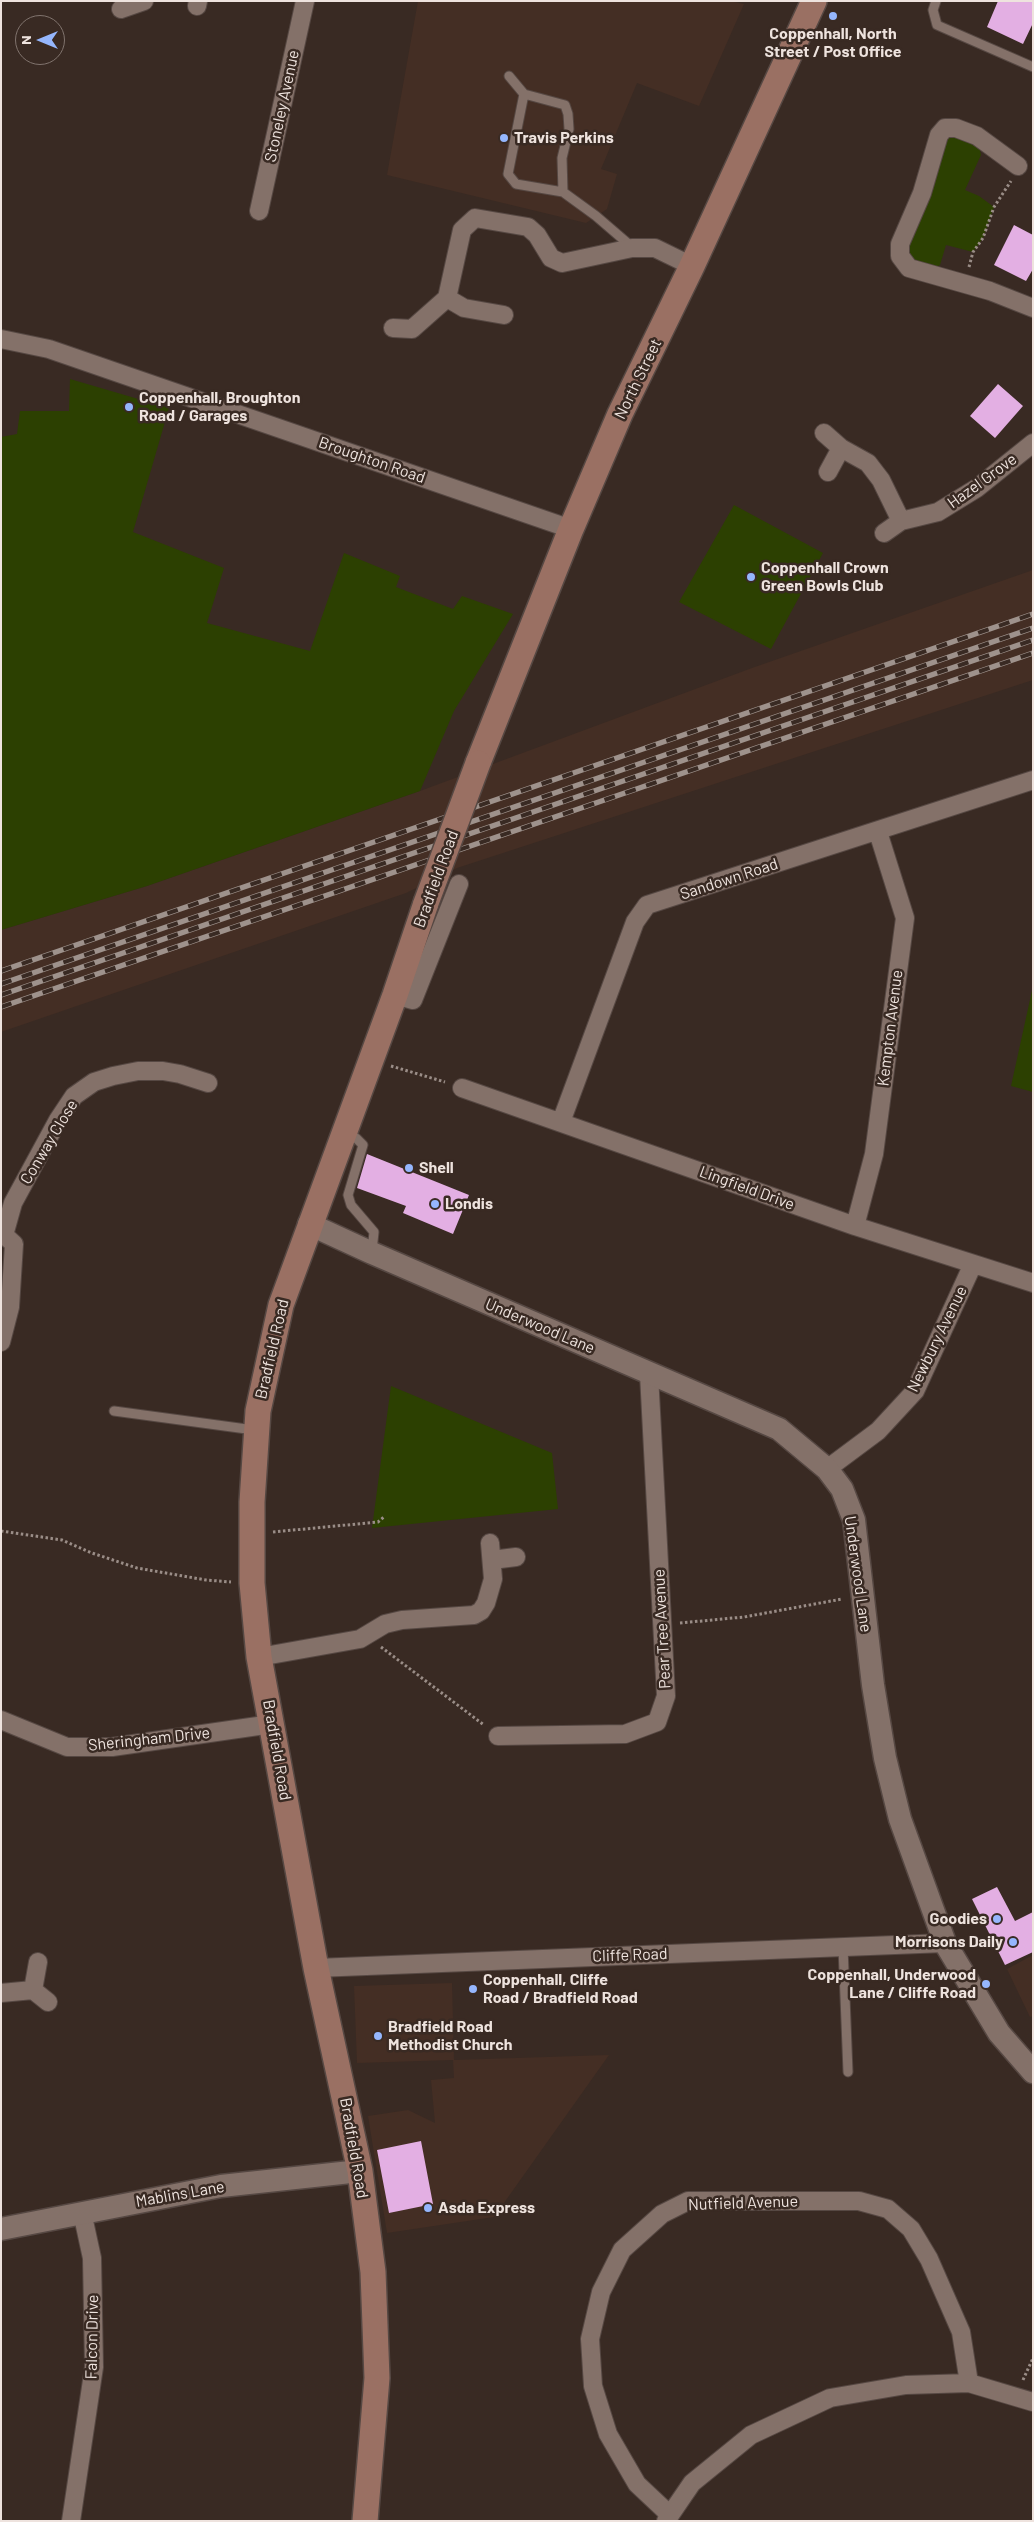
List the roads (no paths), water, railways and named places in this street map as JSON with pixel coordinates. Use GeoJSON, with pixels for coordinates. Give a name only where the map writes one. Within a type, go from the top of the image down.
{"type":"FeatureCollection","features":[{"type":"Feature","properties":{"kind":"main road","name":"North Street"},"geometry":{"type":"LineString","coordinates":[[478,763],[571,529],[620,414],[692,266],[814,1]]}},
{"type":"Feature","properties":{"kind":"main road","name":"Bradfield Road"},"geometry":{"type":"LineString","coordinates":[[365,2521],[377,2378],[373,2272],[360,2171],[316,1968],[259,1657],[252,1583],[252,1532],[258,1411],[281,1305],[478,763]]}},
{"type":"Feature","properties":{"kind":"street"},"geometry":{"type":"LineString","coordinates":[[121,9],[144,1]]}},
{"type":"Feature","properties":{"kind":"street","name":"Stoneley Avenue"},"geometry":{"type":"LineString","coordinates":[[259,211],[305,1]]}},
{"type":"Feature","properties":{"kind":"street"},"geometry":{"type":"LineString","coordinates":[[1018,166],[977,136],[956,128],[945,128],[939,135],[922,193],[900,244],[900,256],[909,268],[963,285],[990,291],[1033,308]]}},
{"type":"Feature","properties":{"kind":"street"},"geometry":{"type":"LineString","coordinates":[[392,328],[412,328],[447,298],[462,230],[475,218],[528,227],[537,234],[551,258],[562,263],[632,248],[655,248],[692,266]]}},
{"type":"Feature","properties":{"kind":"street"},"geometry":{"type":"LineString","coordinates":[[447,298],[464,308],[504,315]]}},
{"type":"Feature","properties":{"kind":"street","name":"Broughton Road"},"geometry":{"type":"LineString","coordinates":[[1,339],[48,349],[571,529]]}},
{"type":"Feature","properties":{"kind":"street"},"geometry":{"type":"LineString","coordinates":[[824,433],[842,448],[868,463],[881,480],[901,521],[884,533]]}},
{"type":"Feature","properties":{"kind":"street","name":"Hazel Grove"},"geometry":{"type":"LineString","coordinates":[[901,521],[938,512],[977,488],[1033,443]]}},
{"type":"Feature","properties":{"kind":"street"},"geometry":{"type":"LineString","coordinates":[[828,472],[842,448]]}},
{"type":"Feature","properties":{"kind":"street","name":"Sandown Road"},"geometry":{"type":"LineString","coordinates":[[562,1122],[635,922],[647,905],[878,832],[1033,780]]}},
{"type":"Feature","properties":{"kind":"street","name":"Kempton Avenue"},"geometry":{"type":"LineString","coordinates":[[854,1226],[874,1154],[905,918],[878,832]]}},
{"type":"Feature","properties":{"kind":"street","name":"Bradfield Road"},"geometry":{"type":"LineString","coordinates":[[395,995],[414,1000],[459,884]]}},
{"type":"Feature","properties":{"kind":"street","name":"Conway Close"},"geometry":{"type":"LineString","coordinates":[[1,1342],[10,1307],[14,1244],[3,1233],[13,1203],[58,1120],[74,1096],[94,1082],[113,1076],[138,1072],[163,1071],[208,1083]]}},
{"type":"Feature","properties":{"kind":"street","name":"Lingfield Drive"},"geometry":{"type":"LineString","coordinates":[[462,1088],[854,1226],[1033,1284]]}},
{"type":"Feature","properties":{"kind":"street","name":"Underwood Lane"},"geometry":{"type":"LineString","coordinates":[[309,1224],[372,1254],[779,1429],[827,1469],[842,1489],[854,1520],[872,1685],[885,1758],[900,1819],[945,1943],[999,2033],[1033,2072]]}},
{"type":"Feature","properties":{"kind":"street","name":"Newbury Avenue"},"geometry":{"type":"LineString","coordinates":[[827,1469],[878,1431],[915,1391],[973,1264]]}},
{"type":"Feature","properties":{"kind":"street","name":"Pear Tree Avenue"},"geometry":{"type":"LineString","coordinates":[[498,1736],[625,1734],[656,1722],[666,1696],[649,1374]]}},
{"type":"Feature","properties":{"kind":"street"},"geometry":{"type":"LineString","coordinates":[[259,1657],[360,1639],[385,1624],[402,1620],[474,1615],[481,1611],[490,1592],[493,1579],[491,1551],[516,1557]]}},
{"type":"Feature","properties":{"kind":"street","name":"Sheringham Drive"},"geometry":{"type":"LineString","coordinates":[[1,1720],[67,1747],[112,1747],[272,1724]]}},
{"type":"Feature","properties":{"kind":"street","name":"Cliffe Road"},"geometry":{"type":"LineString","coordinates":[[316,1968],[945,1943]]}},
{"type":"Feature","properties":{"kind":"street"},"geometry":{"type":"LineString","coordinates":[[33,1990],[38,1962]]}},
{"type":"Feature","properties":{"kind":"street"},"geometry":{"type":"LineString","coordinates":[[1,1993],[33,1990],[48,2002]]}},
{"type":"Feature","properties":{"kind":"street","name":"Mablins Lane"},"geometry":{"type":"LineString","coordinates":[[1,2229],[221,2186],[360,2171]]}},
{"type":"Feature","properties":{"kind":"street","name":"Nutfield Avenue"},"geometry":{"type":"LineString","coordinates":[[668,2518],[637,2484],[608,2434],[593,2386],[590,2339],[601,2292],[622,2250],[662,2214],[688,2202],[859,2201],[888,2209],[911,2229],[929,2259],[961,2332],[969,2382]]}},
{"type":"Feature","properties":{"kind":"street","name":"Falcon Drive"},"geometry":{"type":"LineString","coordinates":[[71,2521],[94,2367],[92,2258],[82,2212]]}},
{"type":"Feature","properties":{"kind":"street"},"geometry":{"type":"LineString","coordinates":[[668,2518],[692,2483],[751,2435],[830,2398],[906,2385],[969,2382],[1033,2402]]}},
{"type":"Feature","properties":{"kind":"lane"},"geometry":{"type":"LineString","coordinates":[[936,1],[933,10],[936,25],[1033,67]]}},
{"type":"Feature","properties":{"kind":"lane"},"geometry":{"type":"LineString","coordinates":[[509,76],[524,94],[565,105],[569,129],[562,158],[563,192]]}},
{"type":"Feature","properties":{"kind":"lane"},"geometry":{"type":"LineString","coordinates":[[524,94],[508,174],[516,184],[563,192],[596,216],[632,248]]}},
{"type":"Feature","properties":{"kind":"lane"},"geometry":{"type":"LineString","coordinates":[[343,1134],[356,1138],[364,1145],[348,1195],[351,1205],[374,1232],[372,1254]]}},
{"type":"Feature","properties":{"kind":"lane"},"geometry":{"type":"LineString","coordinates":[[114,1411],[257,1431]]}},
{"type":"Feature","properties":{"kind":"lane"},"geometry":{"type":"LineString","coordinates":[[843,1947],[848,2072]]}},
{"type":"Feature","properties":{"kind":"railway"},"geometry":{"type":"LineString","coordinates":[[1,971],[1033,614]]}},
{"type":"Feature","properties":{"kind":"railway"},"geometry":{"type":"LineString","coordinates":[[1,984],[1033,628]]}},
{"type":"Feature","properties":{"kind":"railway"},"geometry":{"type":"LineString","coordinates":[[1,995],[1033,640]]}},
{"type":"Feature","properties":{"kind":"railway"},"geometry":{"type":"LineString","coordinates":[[1,1007],[1033,653]]}},
{"type":"Feature","properties":{"kind":"place","name":"Coppenhall, North Street / Post Office"},"geometry":{"type":"Point","coordinates":[833,16]}},
{"type":"Feature","properties":{"kind":"place","name":"Travis Perkins"},"geometry":{"type":"Point","coordinates":[504,138]}},
{"type":"Feature","properties":{"kind":"place","name":"Coppenhall, Broughton Road / Garages"},"geometry":{"type":"Point","coordinates":[129,407]}},
{"type":"Feature","properties":{"kind":"place","name":"Coppenhall Crown Green Bowls Club"},"geometry":{"type":"Point","coordinates":[751,577]}},
{"type":"Feature","properties":{"kind":"place","name":"Shell"},"geometry":{"type":"Point","coordinates":[409,1168]}},
{"type":"Feature","properties":{"kind":"place","name":"Londis"},"geometry":{"type":"Point","coordinates":[435,1204]}},
{"type":"Feature","properties":{"kind":"place","name":"Goodies"},"geometry":{"type":"Point","coordinates":[997,1919]}},
{"type":"Feature","properties":{"kind":"place","name":"Morrisons Daily"},"geometry":{"type":"Point","coordinates":[1013,1942]}},
{"type":"Feature","properties":{"kind":"place","name":"Coppenhall, Underwood Lane / Cliffe Road"},"geometry":{"type":"Point","coordinates":[986,1984]}},
{"type":"Feature","properties":{"kind":"place","name":"Coppenhall, Cliffe Road / Bradfield Road"},"geometry":{"type":"Point","coordinates":[473,1989]}},
{"type":"Feature","properties":{"kind":"place","name":"Bradfield Road Methodist Church"},"geometry":{"type":"Point","coordinates":[378,2036]}},
{"type":"Feature","properties":{"kind":"place","name":"Asda Express"},"geometry":{"type":"Point","coordinates":[428,2208]}}]}
